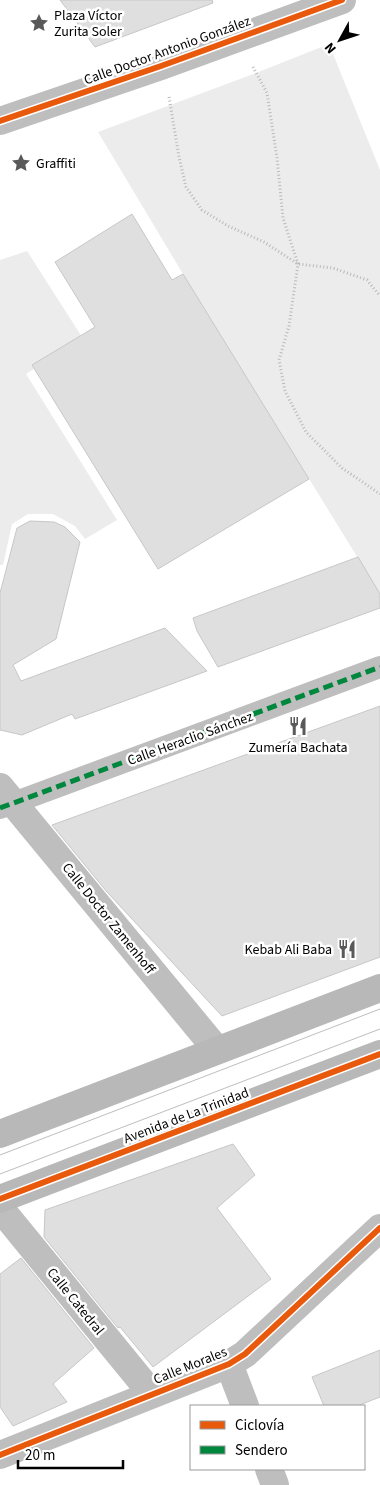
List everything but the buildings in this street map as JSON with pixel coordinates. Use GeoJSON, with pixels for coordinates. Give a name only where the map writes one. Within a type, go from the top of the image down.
{"type":"FeatureCollection","features":[{"type":"Feature","properties":{"kind":"main road"},"geometry":{"type":"LineString","coordinates":[[0,1134],[380,988]]}},
{"type":"Feature","properties":{"kind":"main road","name":"Avenida de La Trinidad"},"geometry":{"type":"LineString","coordinates":[[0,1199],[380,1054]]}},
{"type":"Feature","properties":{"kind":"street","name":"Calle Doctor Antonio González"},"geometry":{"type":"LineString","coordinates":[[0,121],[161,66],[331,2]]}},
{"type":"Feature","properties":{"kind":"street","name":"Calle Heraclio Sánchez"},"geometry":{"type":"LineString","coordinates":[[5,799],[380,667]]}},
{"type":"Feature","properties":{"kind":"street","name":"Calle Doctor Zamenhoff"},"geometry":{"type":"LineString","coordinates":[[5,799],[217,1050]]}},
{"type":"Feature","properties":{"kind":"street","name":"Calle Catedral"},"geometry":{"type":"LineString","coordinates":[[0,1208],[152,1394]]}},
{"type":"Feature","properties":{"kind":"street","name":"Calle Morales"},"geometry":{"type":"LineString","coordinates":[[0,1455],[229,1364],[245,1354],[380,1228]]}},
{"type":"Feature","properties":{"kind":"street"},"geometry":{"type":"LineString","coordinates":[[229,1364],[245,1405]]}},
{"type":"Feature","properties":{"kind":"street"},"geometry":{"type":"LineString","coordinates":[[269,1470],[275,1485]]}},
{"type":"Feature","properties":{"kind":"path"},"geometry":{"type":"LineString","coordinates":[[242,36],[256,73],[267,93],[278,158],[283,218],[298,264],[289,326],[279,360],[285,391],[306,432],[342,468],[380,494]]}},
{"type":"Feature","properties":{"kind":"path"},"geometry":{"type":"LineString","coordinates":[[161,66],[171,104],[179,157],[186,186],[202,210],[228,226],[264,242],[298,264],[333,268],[367,280],[380,296]]}},
{"type":"Feature","properties":{"kind":"shaded area"},"geometry":{"type":"Polygon","coordinates":[[[329,44],[380,170],[380,594],[98,132],[329,44]]]}},
{"type":"Feature","properties":{"kind":"shaded area"},"geometry":{"type":"Polygon","coordinates":[[[27,251],[82,337],[26,374],[117,520],[85,539],[75,526],[53,514],[28,514],[12,524],[3,565],[0,565],[0,260],[27,251]]]}},
{"type":"Feature","properties":{"kind":"tram line"},"geometry":{"type":"LineString","coordinates":[[0,1155],[380,1009]]}},
{"type":"Feature","properties":{"kind":"tram line"},"geometry":{"type":"LineString","coordinates":[[0,1174],[380,1029]]}},
{"type":"Feature","properties":{"kind":"marked path"},"geometry":{"type":"LineString","coordinates":[[0,808],[380,667]]}},
{"type":"Feature","properties":{"kind":"cycle path"},"geometry":{"type":"LineString","coordinates":[[0,121],[161,66],[342,0]]}},
{"type":"Feature","properties":{"kind":"cycle path"},"geometry":{"type":"LineString","coordinates":[[0,1199],[380,1054]]}},
{"type":"Feature","properties":{"kind":"cycle path"},"geometry":{"type":"LineString","coordinates":[[0,1455],[229,1364],[245,1354],[380,1228]]}},
{"type":"Feature","properties":{"kind":"place","name":"Plaza Víctor Zurita Soler"},"geometry":{"type":"Point","coordinates":[39,23]}},
{"type":"Feature","properties":{"kind":"place","name":"Graffiti"},"geometry":{"type":"Point","coordinates":[21,163]}},
{"type":"Feature","properties":{"kind":"place","name":"Zumería Bachata"},"geometry":{"type":"Point","coordinates":[298,726]}},
{"type":"Feature","properties":{"kind":"place","name":"Kebab Ali Baba"},"geometry":{"type":"Point","coordinates":[347,949]}}]}
